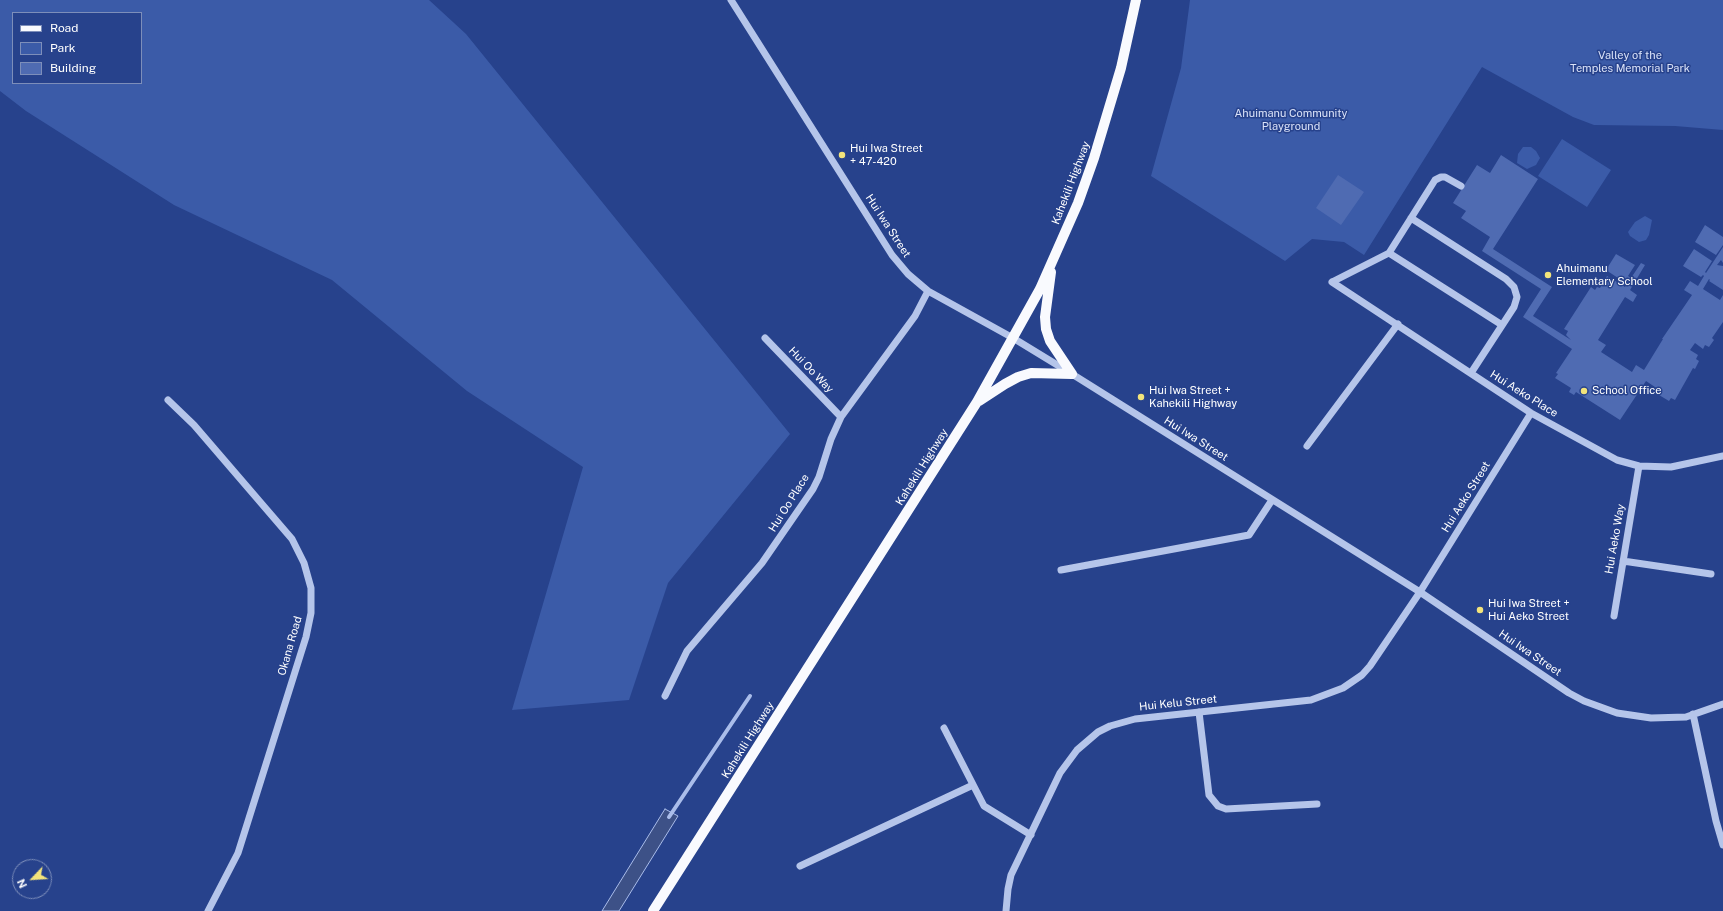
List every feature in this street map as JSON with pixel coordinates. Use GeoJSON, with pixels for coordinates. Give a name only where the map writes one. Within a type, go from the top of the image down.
{"type":"FeatureCollection","features":[{"type":"Feature","properties":{"kind":"main road","name":"Kahekili Highway"},"geometry":{"type":"LineString","coordinates":[[653,911],[977,402],[1013,338],[1052,262],[1078,202],[1109,114],[1136,0]]}},
{"type":"Feature","properties":{"kind":"main road"},"geometry":{"type":"LineString","coordinates":[[1052,262],[1045,317],[1046,329],[1050,341],[1072,374]]}},
{"type":"Feature","properties":{"kind":"main road"},"geometry":{"type":"LineString","coordinates":[[977,402],[1018,377],[1031,374],[1072,374]]}},
{"type":"Feature","properties":{"kind":"street","name":"Hui Iwa Street"},"geometry":{"type":"LineString","coordinates":[[731,0],[892,255],[908,274],[928,291],[1013,338],[1072,374],[1420,592],[1569,693],[1584,701],[1617,713],[1640,717],[1669,718],[1693,714],[1723,704]]}},
{"type":"Feature","properties":{"kind":"street"},"geometry":{"type":"LineString","coordinates":[[1461,186],[1445,178],[1438,178],[1433,183],[1389,253],[1502,326]]}},
{"type":"Feature","properties":{"kind":"street"},"geometry":{"type":"LineString","coordinates":[[1411,218],[1510,282],[1516,292],[1516,302],[1471,373]]}},
{"type":"Feature","properties":{"kind":"street","name":"Hui Aeko Place"},"geometry":{"type":"LineString","coordinates":[[1389,253],[1332,282],[1398,324],[1531,413],[1617,460],[1639,466],[1671,467],[1723,456]]}},
{"type":"Feature","properties":{"kind":"street","name":"Hui Oo Place"},"geometry":{"type":"LineString","coordinates":[[665,696],[687,651],[762,563],[813,489],[819,477],[831,439],[842,417],[915,316],[928,291]]}},
{"type":"Feature","properties":{"kind":"street"},"geometry":{"type":"LineString","coordinates":[[1307,446],[1398,324]]}},
{"type":"Feature","properties":{"kind":"street","name":"Hui Oo Way"},"geometry":{"type":"LineString","coordinates":[[765,338],[842,417]]}},
{"type":"Feature","properties":{"kind":"street","name":"Okana Road"},"geometry":{"type":"LineString","coordinates":[[168,400],[191,420],[292,540],[304,563],[311,594],[311,613],[306,638],[238,853],[208,911]]}},
{"type":"Feature","properties":{"kind":"street","name":"Hui Aeko Street"},"geometry":{"type":"LineString","coordinates":[[1420,592],[1531,413]]}},
{"type":"Feature","properties":{"kind":"street","name":"Hui Aeko Way"},"geometry":{"type":"LineString","coordinates":[[1614,616],[1639,466]]}},
{"type":"Feature","properties":{"kind":"street"},"geometry":{"type":"LineString","coordinates":[[1061,570],[1248,535],[1272,500]]}},
{"type":"Feature","properties":{"kind":"street"},"geometry":{"type":"LineString","coordinates":[[1623,561],[1711,574]]}},
{"type":"Feature","properties":{"kind":"street","name":"Hui Kelu Street"},"geometry":{"type":"LineString","coordinates":[[1006,911],[1011,875],[1060,773],[1068,761],[1087,740],[1104,729],[1122,722],[1311,700],[1343,688],[1362,675],[1370,666],[1420,592]]}},
{"type":"Feature","properties":{"kind":"street"},"geometry":{"type":"LineString","coordinates":[[1199,712],[1210,795],[1218,806],[1226,809],[1317,804]]}},
{"type":"Feature","properties":{"kind":"street"},"geometry":{"type":"LineString","coordinates":[[1693,714],[1716,821],[1723,845]]}},
{"type":"Feature","properties":{"kind":"street"},"geometry":{"type":"LineString","coordinates":[[944,728],[982,803],[988,810],[1031,835]]}},
{"type":"Feature","properties":{"kind":"street"},"geometry":{"type":"LineString","coordinates":[[800,866],[973,785]]}},
{"type":"Feature","properties":{"kind":"green space"},"geometry":{"type":"Polygon","coordinates":[[[0,0],[429,0],[466,34],[790,434],[668,583],[629,700],[512,710],[583,467],[467,391],[332,280],[174,205],[26,111],[0,91],[0,0]]]}},
{"type":"Feature","properties":{"kind":"green space","name":"Ahuimanu Community Playground"},"geometry":{"type":"Polygon","coordinates":[[[1190,0],[1723,0],[1723,130],[1675,126],[1594,125],[1573,117],[1482,67],[1364,255],[1344,242],[1312,239],[1285,261],[1151,176],[1181,68],[1190,0]]]}},
{"type":"Feature","properties":{"kind":"green space"},"geometry":{"type":"Polygon","coordinates":[[[1562,139],[1611,170],[1587,207],[1538,176],[1562,139]]]}},
{"type":"Feature","properties":{"kind":"green space"},"geometry":{"type":"Polygon","coordinates":[[[1523,147],[1531,147],[1536,151],[1540,158],[1536,165],[1527,169],[1517,163],[1518,154],[1523,147]]]}},
{"type":"Feature","properties":{"kind":"green space"},"geometry":{"type":"Polygon","coordinates":[[[1645,216],[1652,220],[1649,235],[1646,240],[1639,242],[1630,236],[1628,232],[1635,222],[1645,216]]]}},
{"type":"Feature","properties":{"kind":"shaded area"},"geometry":{"type":"Polygon","coordinates":[[[665,809],[678,816],[619,911],[602,911],[665,809]]]}},
{"type":"Feature","properties":{"kind":"building"},"geometry":{"type":"Polygon","coordinates":[[[1501,155],[1538,179],[1493,249],[1552,287],[1533,316],[1571,340],[1566,335],[1568,331],[1564,329],[1591,287],[1595,290],[1597,287],[1600,288],[1607,276],[1625,287],[1628,282],[1625,280],[1624,282],[1606,270],[1616,254],[1635,265],[1628,276],[1631,278],[1641,263],[1645,265],[1630,290],[1637,295],[1633,302],[1625,297],[1598,340],[1606,345],[1601,352],[1632,372],[1636,365],[1644,370],[1662,339],[1692,295],[1684,290],[1690,281],[1698,286],[1704,276],[1703,275],[1701,277],[1683,266],[1694,249],[1712,261],[1705,272],[1706,273],[1723,247],[1723,263],[1721,260],[1717,265],[1723,266],[1723,290],[1709,281],[1709,279],[1703,289],[1720,300],[1723,295],[1723,322],[1712,338],[1714,340],[1709,347],[1705,345],[1703,349],[1695,343],[1690,350],[1698,355],[1696,359],[1699,361],[1695,369],[1693,368],[1675,400],[1671,398],[1669,401],[1659,395],[1661,391],[1646,381],[1620,420],[1576,392],[1574,395],[1569,392],[1571,388],[1555,378],[1558,374],[1556,373],[1572,349],[1523,317],[1541,289],[1482,251],[1490,237],[1461,218],[1466,211],[1453,203],[1477,165],[1490,173],[1501,155]]]}},
{"type":"Feature","properties":{"kind":"building"},"geometry":{"type":"Polygon","coordinates":[[[1338,175],[1364,192],[1341,225],[1316,208],[1338,175]]]}},
{"type":"Feature","properties":{"kind":"building"},"geometry":{"type":"Polygon","coordinates":[[[1705,225],[1723,237],[1723,245],[1716,255],[1695,242],[1705,225]]]}},
{"type":"Feature","properties":{"kind":"waterway"},"geometry":{"type":"LineString","coordinates":[[669,817],[750,696]]}},
{"type":"Feature","properties":{"kind":"place","name":"Hui Iwa Street + 47-420"},"geometry":{"type":"Point","coordinates":[842,155]}},
{"type":"Feature","properties":{"kind":"place","name":"Ahuimanu Elementary School"},"geometry":{"type":"Point","coordinates":[1548,275]}},
{"type":"Feature","properties":{"kind":"place","name":"School Office"},"geometry":{"type":"Point","coordinates":[1584,391]}},
{"type":"Feature","properties":{"kind":"place","name":"Hui Iwa Street + Kahekili Highway"},"geometry":{"type":"Point","coordinates":[1141,397]}},
{"type":"Feature","properties":{"kind":"place","name":"Hui Iwa Street + Hui Aeko Street"},"geometry":{"type":"Point","coordinates":[1480,610]}},
{"type":"Feature","properties":{"kind":"park label","name":"Valley of the Temples Memorial Park"},"geometry":{"type":"Point","coordinates":[1630,62]}}]}
